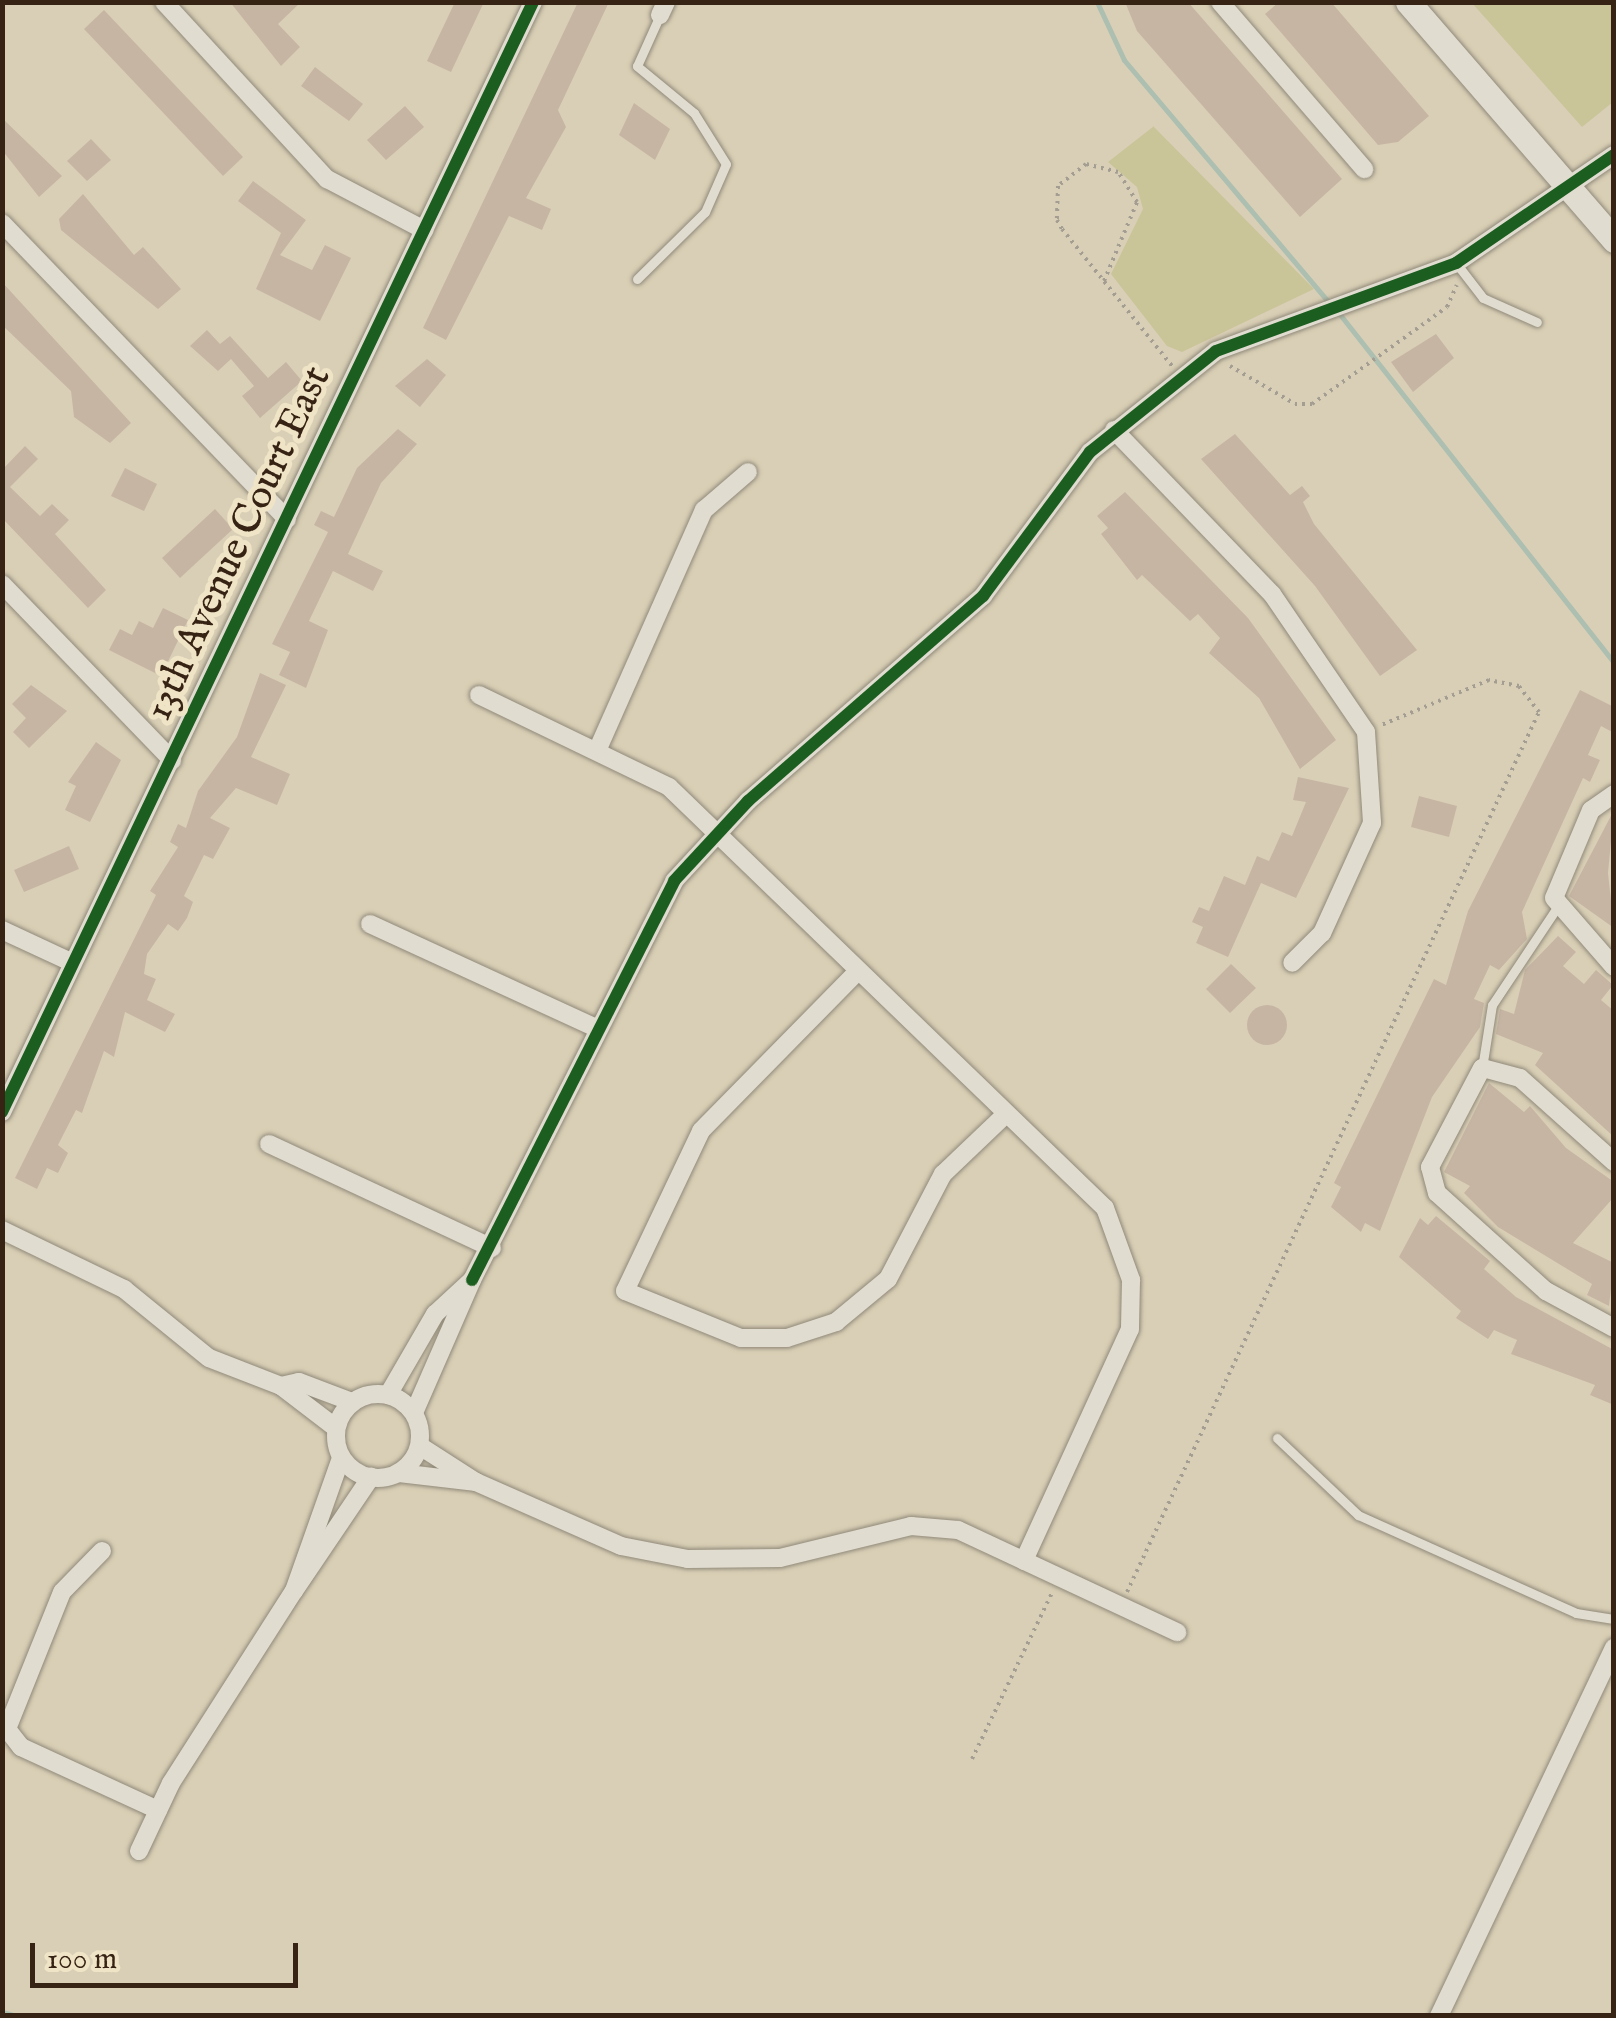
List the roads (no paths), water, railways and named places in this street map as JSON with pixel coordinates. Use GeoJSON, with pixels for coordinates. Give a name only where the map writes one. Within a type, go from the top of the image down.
{"type":"FeatureCollection","features":[{"type":"Feature","properties":{"kind":"main road"},"geometry":{"type":"LineString","coordinates":[[1408,2],[1614,240]]}},
{"type":"Feature","properties":{"kind":"street"},"geometry":{"type":"LineString","coordinates":[[164,2],[327,179],[424,230]]}},
{"type":"Feature","properties":{"kind":"street","name":"13th Avenue Court East"},"geometry":{"type":"LineString","coordinates":[[2,1112],[533,2]]}},
{"type":"Feature","properties":{"kind":"street"},"geometry":{"type":"LineString","coordinates":[[1220,2],[1364,170]]}},
{"type":"Feature","properties":{"kind":"street"},"geometry":{"type":"LineString","coordinates":[[400,1473],[420,1446],[414,1413],[472,1280],[492,1248],[656,908],[717,831],[983,596],[1114,430],[1178,374],[1221,348],[1318,310],[1461,271],[1614,155]]}},
{"type":"Feature","properties":{"kind":"street"},"geometry":{"type":"LineString","coordinates":[[2,223],[287,519]]}},
{"type":"Feature","properties":{"kind":"street"},"geometry":{"type":"LineString","coordinates":[[1114,430],[1272,594],[1366,732],[1372,823],[1322,933],[1292,963]]}},
{"type":"Feature","properties":{"kind":"street"},"geometry":{"type":"LineString","coordinates":[[597,751],[704,510],[748,472]]}},
{"type":"Feature","properties":{"kind":"street"},"geometry":{"type":"LineString","coordinates":[[2,584],[172,760]]}},
{"type":"Feature","properties":{"kind":"street"},"geometry":{"type":"LineString","coordinates":[[479,695],[670,787],[1105,1208],[1132,1280],[1120,1360],[1024,1561]]}},
{"type":"Feature","properties":{"kind":"street"},"geometry":{"type":"LineString","coordinates":[[1611,794],[1583,826],[1556,905],[1614,967]]}},
{"type":"Feature","properties":{"kind":"street"},"geometry":{"type":"LineString","coordinates":[[370,924],[598,1029]]}},
{"type":"Feature","properties":{"kind":"street"},"geometry":{"type":"LineString","coordinates":[[2,930],[73,964]]}},
{"type":"Feature","properties":{"kind":"street"},"geometry":{"type":"LineString","coordinates":[[858,971],[701,1130],[625,1292],[741,1338],[787,1338],[836,1322],[888,1280],[942,1174],[1006,1114]]}},
{"type":"Feature","properties":{"kind":"street"},"geometry":{"type":"LineString","coordinates":[[1614,1162],[1520,1078],[1482,1068],[1433,1156],[1437,1193],[1546,1291],[1614,1328]]}},
{"type":"Feature","properties":{"kind":"street"},"geometry":{"type":"LineString","coordinates":[[269,1144],[492,1248]]}},
{"type":"Feature","properties":{"kind":"street"},"geometry":{"type":"LineString","coordinates":[[2,1230],[124,1290],[209,1358],[280,1386],[336,1428],[342,1458],[294,1591]]}},
{"type":"Feature","properties":{"kind":"street"},"geometry":{"type":"LineString","coordinates":[[388,1395],[435,1314],[472,1280]]}},
{"type":"Feature","properties":{"kind":"street"},"geometry":{"type":"LineString","coordinates":[[280,1386],[299,1382],[352,1402],[388,1395],[414,1413]]}},
{"type":"Feature","properties":{"kind":"street"},"geometry":{"type":"LineString","coordinates":[[336,1428],[352,1402]]}},
{"type":"Feature","properties":{"kind":"street"},"geometry":{"type":"LineString","coordinates":[[420,1446],[476,1482],[586,1533],[671,1557],[780,1558],[930,1526],[1024,1561],[1177,1632]]}},
{"type":"Feature","properties":{"kind":"street"},"geometry":{"type":"LineString","coordinates":[[342,1458],[371,1477],[400,1473],[476,1482]]}},
{"type":"Feature","properties":{"kind":"street"},"geometry":{"type":"LineString","coordinates":[[139,1851],[158,1810],[294,1591],[371,1477]]}},
{"type":"Feature","properties":{"kind":"street"},"geometry":{"type":"LineString","coordinates":[[102,1551],[62,1592],[7,1729],[21,1747],[158,1810]]}},
{"type":"Feature","properties":{"kind":"street"},"geometry":{"type":"LineString","coordinates":[[1439,2016],[1614,1647]]}},
{"type":"Feature","properties":{"kind":"lane"},"geometry":{"type":"LineString","coordinates":[[637,278],[705,212],[726,164],[694,112],[636,66],[663,9]]}},
{"type":"Feature","properties":{"kind":"lane"},"geometry":{"type":"LineString","coordinates":[[1461,271],[1495,307],[1537,322]]}},
{"type":"Feature","properties":{"kind":"lane"},"geometry":{"type":"LineString","coordinates":[[1482,1068],[1492,1005],[1556,905]]}},
{"type":"Feature","properties":{"kind":"lane"},"geometry":{"type":"LineString","coordinates":[[1278,1438],[1358,1515],[1576,1613],[1614,1619]]}},
{"type":"Feature","properties":{"kind":"waterway"},"geometry":{"type":"LineString","coordinates":[[1097,2],[1124,60],[1330,304]]}},
{"type":"Feature","properties":{"kind":"waterway"},"geometry":{"type":"LineString","coordinates":[[1338,312],[1614,663]]}},
{"type":"Feature","properties":{"kind":"waterway"},"geometry":{"type":"LineString","coordinates":[[2,2012],[17,2016]]}}]}
